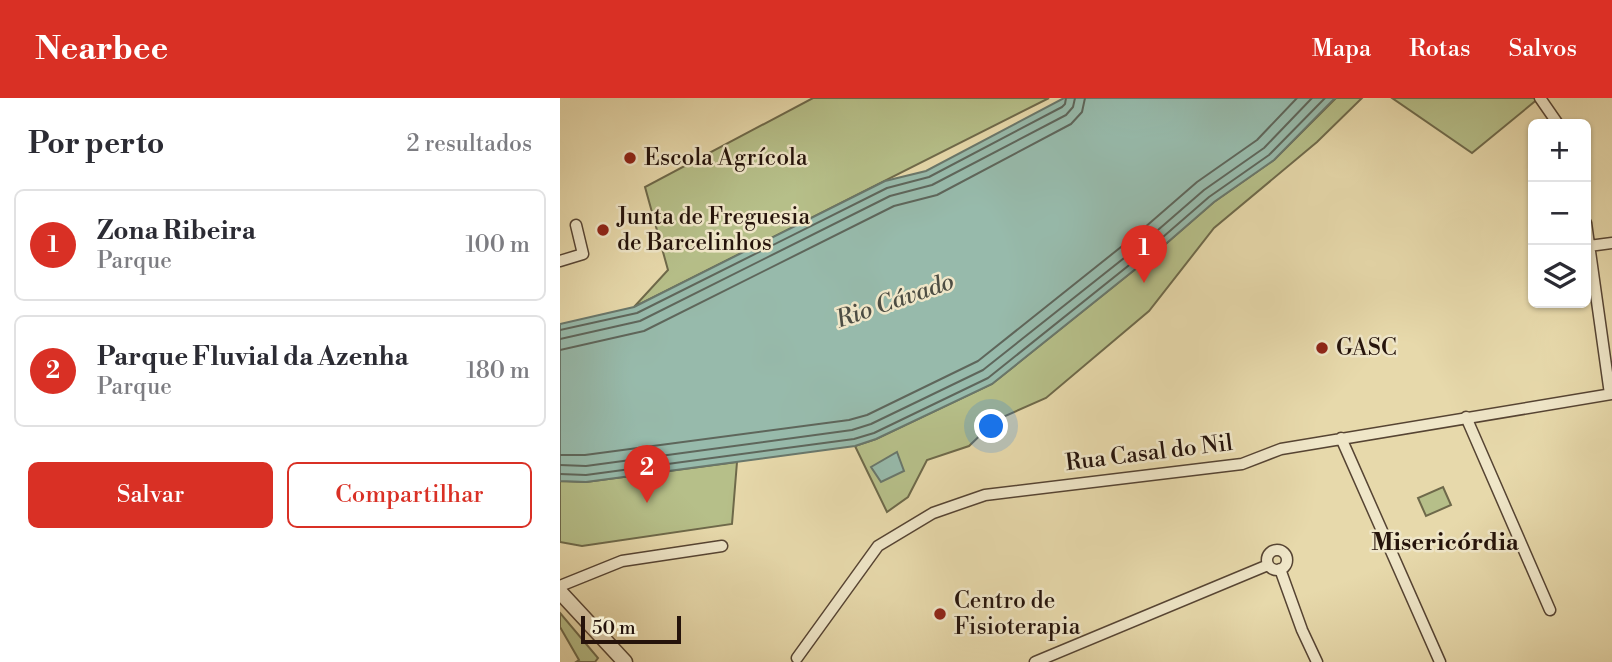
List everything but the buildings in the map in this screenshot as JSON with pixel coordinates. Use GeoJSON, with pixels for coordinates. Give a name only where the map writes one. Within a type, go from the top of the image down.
{"type":"FeatureCollection","features":[{"type":"Feature","properties":{"kind":"street"},"geometry":{"type":"LineString","coordinates":[[1541,99],[1555,119]]}},
{"type":"Feature","properties":{"kind":"street"},"geometry":{"type":"LineString","coordinates":[[560,261],[583,254],[576,225]]}},
{"type":"Feature","properties":{"kind":"street"},"geometry":{"type":"LineString","coordinates":[[1591,246],[1612,243]]}},
{"type":"Feature","properties":{"kind":"street"},"geometry":{"type":"LineString","coordinates":[[1591,259],[1611,394]]}},
{"type":"Feature","properties":{"kind":"street","name":"Rua Casal do Nil"},"geometry":{"type":"LineString","coordinates":[[797,660],[878,546],[933,513],[985,495],[1242,464],[1281,449],[1611,394]]}},
{"type":"Feature","properties":{"kind":"street"},"geometry":{"type":"LineString","coordinates":[[1466,417],[1550,610]]}},
{"type":"Feature","properties":{"kind":"street"},"geometry":{"type":"LineString","coordinates":[[1341,438],[1440,662]]}},
{"type":"Feature","properties":{"kind":"street"},"geometry":{"type":"LineString","coordinates":[[560,586],[622,561],[722,546]]}},
{"type":"Feature","properties":{"kind":"street"},"geometry":{"type":"LineString","coordinates":[[1268,565],[1269,553],[1282,551],[1286,555],[1286,562],[1280,569]]}},
{"type":"Feature","properties":{"kind":"street"},"geometry":{"type":"LineString","coordinates":[[1268,565],[1280,569]]}},
{"type":"Feature","properties":{"kind":"street"},"geometry":{"type":"LineString","coordinates":[[1035,662],[1268,565]]}},
{"type":"Feature","properties":{"kind":"street"},"geometry":{"type":"LineString","coordinates":[[1280,569],[1302,630],[1317,662]]}},
{"type":"Feature","properties":{"kind":"street"},"geometry":{"type":"LineString","coordinates":[[560,592],[625,662]]}},
{"type":"Feature","properties":{"kind":"street"},"geometry":{"type":"LineString","coordinates":[[785,662],[797,660]]}},
{"type":"Feature","properties":{"kind":"green space"},"geometry":{"type":"Polygon","coordinates":[[[813,98],[1049,98],[634,307],[668,270],[645,187],[813,98]]]}},
{"type":"Feature","properties":{"kind":"green space"},"geometry":{"type":"Polygon","coordinates":[[[1336,98],[1362,98],[1317,142],[1214,228],[1149,311],[1046,398],[996,420],[969,446],[927,460],[908,497],[887,512],[855,446],[876,439],[992,384],[1153,255],[1214,202],[1274,160],[1336,98]]]}},
{"type":"Feature","properties":{"kind":"green space"},"geometry":{"type":"Polygon","coordinates":[[[1392,98],[1539,98],[1472,153],[1392,98]]]}},
{"type":"Feature","properties":{"kind":"green space"},"geometry":{"type":"Polygon","coordinates":[[[737,462],[732,524],[582,546],[560,542],[560,481],[586,482],[737,462]]]}},
{"type":"Feature","properties":{"kind":"green space"},"geometry":{"type":"Polygon","coordinates":[[[1443,487],[1451,505],[1426,516],[1418,498],[1443,487]]]}},
{"type":"Feature","properties":{"kind":"green space"},"geometry":{"type":"Polygon","coordinates":[[[560,613],[598,658],[595,662],[576,662],[579,660],[560,627],[560,613]]]}},
{"type":"Feature","properties":{"kind":"water","name":"Rio Cávado"},"geometry":{"type":"Polygon","coordinates":[[[1064,98],[1335,98],[1274,160],[1214,202],[1153,255],[992,384],[876,439],[855,446],[586,482],[560,481],[560,324],[634,307],[885,181],[926,171],[1064,98]]]}},
{"type":"Feature","properties":{"kind":"water"},"geometry":{"type":"Polygon","coordinates":[[[897,452],[904,471],[881,482],[871,467],[897,452]]]}},
{"type":"Feature","properties":{"kind":"place","name":"Escola Agrícola"},"geometry":{"type":"Point","coordinates":[630,158]}},
{"type":"Feature","properties":{"kind":"place","name":"Junta de Freguesia de Barcelinhos"},"geometry":{"type":"Point","coordinates":[603,230]}},
{"type":"Feature","properties":{"kind":"place","name":"Zona Ribeira"},"geometry":{"type":"Point","coordinates":[1144,283]}},
{"type":"Feature","properties":{"kind":"place","name":"GASC"},"geometry":{"type":"Point","coordinates":[1322,348]}},
{"type":"Feature","properties":{"kind":"place","name":"Parque Fluvial da Azenha"},"geometry":{"type":"Point","coordinates":[647,503]}},
{"type":"Feature","properties":{"kind":"place","name":"Centro de Fisioterapia"},"geometry":{"type":"Point","coordinates":[940,614]}},
{"type":"Feature","properties":{"kind":"district","name":"Misericórdia"},"geometry":{"type":"Point","coordinates":[1445,543]}}]}
